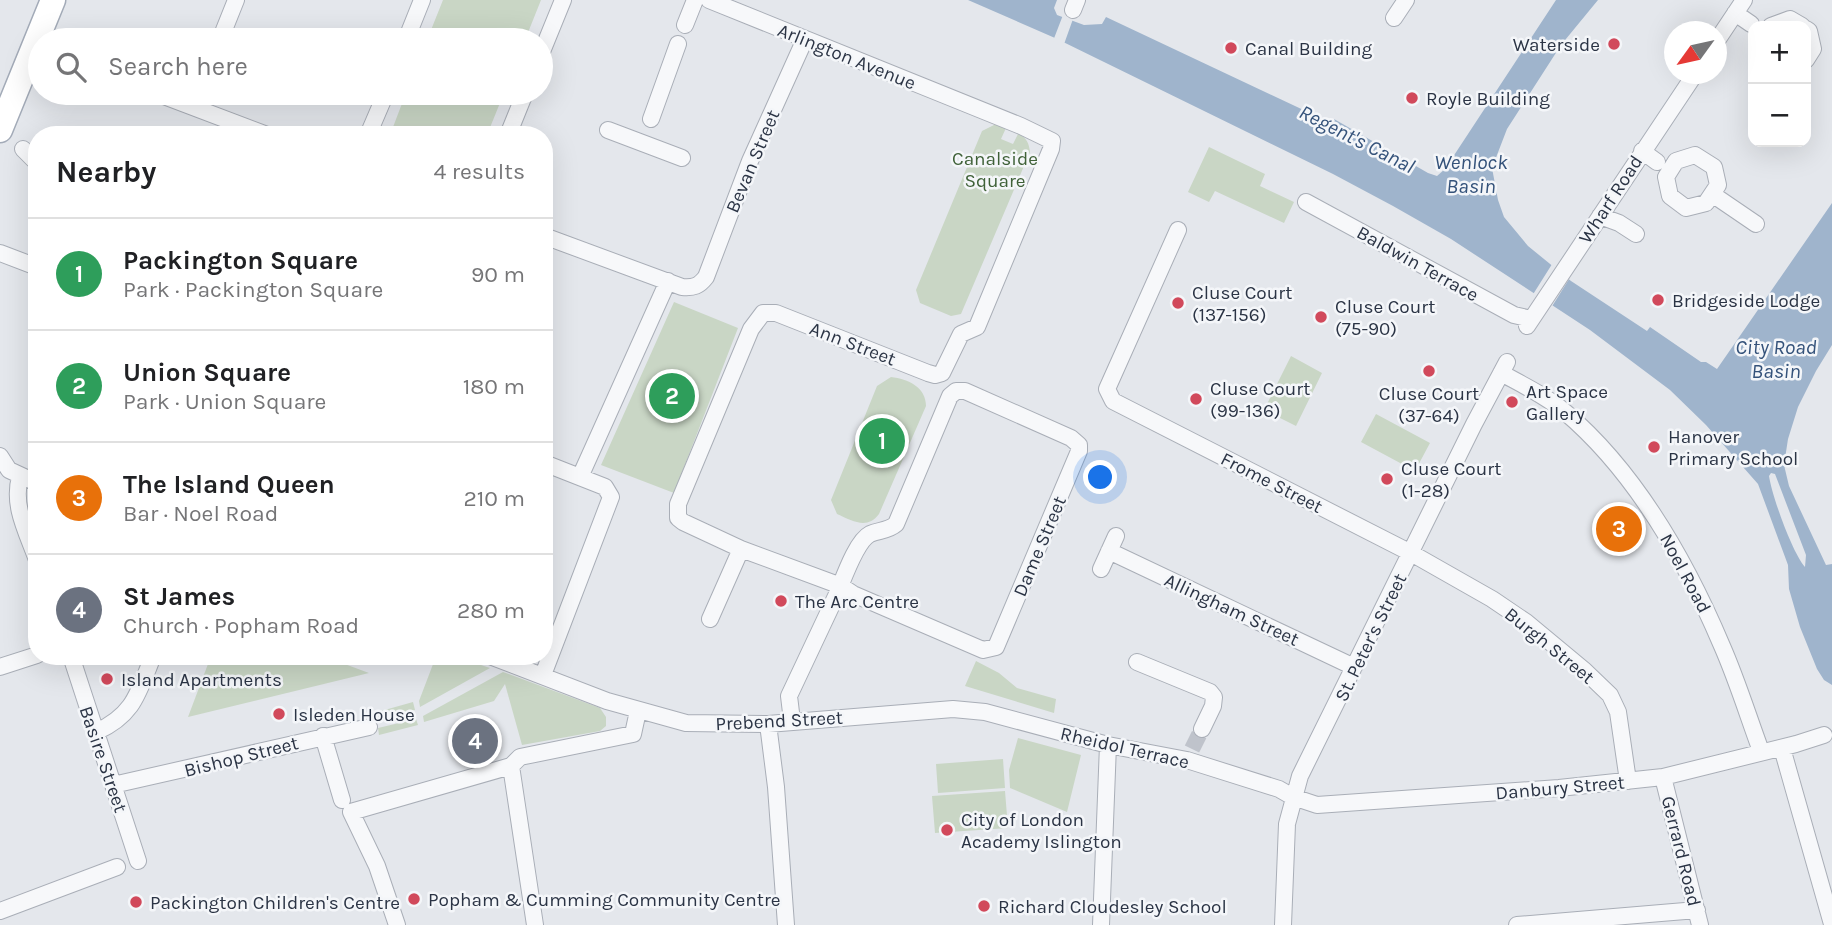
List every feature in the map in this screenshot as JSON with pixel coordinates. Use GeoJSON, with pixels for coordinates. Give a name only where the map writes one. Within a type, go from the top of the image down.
{"type":"FeatureCollection","features":[{"type":"Feature","properties":{"kind":"main road"},"geometry":{"type":"LineString","coordinates":[[42,28],[53,0]]}},
{"type":"Feature","properties":{"kind":"main road"},"geometry":{"type":"LineString","coordinates":[[0,130],[28,61]]}},
{"type":"Feature","properties":{"kind":"street"},"geometry":{"type":"LineString","coordinates":[[225,28],[236,0]]}},
{"type":"Feature","properties":{"kind":"street"},"geometry":{"type":"LineString","coordinates":[[412,28],[422,0]]}},
{"type":"Feature","properties":{"kind":"street"},"geometry":{"type":"LineString","coordinates":[[552,28],[563,0]]}},
{"type":"Feature","properties":{"kind":"street"},"geometry":{"type":"LineString","coordinates":[[685,25],[695,0]]}},
{"type":"Feature","properties":{"kind":"street","name":"Arlington Avenue"},"geometry":{"type":"LineString","coordinates":[[709,0],[986,111],[1052,141],[977,327],[961,334],[942,373]]}},
{"type":"Feature","properties":{"kind":"street"},"geometry":{"type":"LineString","coordinates":[[1394,18],[1406,0]]}},
{"type":"Feature","properties":{"kind":"street"},"geometry":{"type":"LineString","coordinates":[[1727,27],[1740,7]]}},
{"type":"Feature","properties":{"kind":"street","name":"Bevan Street"},"geometry":{"type":"LineString","coordinates":[[668,281],[690,288],[700,284],[706,277],[750,161],[806,39]]}},
{"type":"Feature","properties":{"kind":"street"},"geometry":{"type":"LineString","coordinates":[[647,131],[678,44]]}},
{"type":"Feature","properties":{"kind":"street","name":"Wharf Road"},"geometry":{"type":"LineString","coordinates":[[1532,317],[1688,84]]}},
{"type":"Feature","properties":{"kind":"street"},"geometry":{"type":"LineString","coordinates":[[206,105],[249,126]]}},
{"type":"Feature","properties":{"kind":"street"},"geometry":{"type":"LineString","coordinates":[[372,126],[381,105]]}},
{"type":"Feature","properties":{"kind":"street"},"geometry":{"type":"LineString","coordinates":[[512,126],[520,105]]}},
{"type":"Feature","properties":{"kind":"street"},"geometry":{"type":"LineString","coordinates":[[608,130],[647,131],[682,158]]}},
{"type":"Feature","properties":{"kind":"street"},"geometry":{"type":"LineString","coordinates":[[23,149],[28,154]]}},
{"type":"Feature","properties":{"kind":"street"},"geometry":{"type":"LineString","coordinates":[[1642,151],[1663,165],[1670,196],[1686,208],[1706,203],[1718,185],[1714,167],[1695,155],[1663,165]]}},
{"type":"Feature","properties":{"kind":"street"},"geometry":{"type":"LineString","coordinates":[[1712,194],[1756,224]]}},
{"type":"Feature","properties":{"kind":"street","name":"Baldwin Terrace"},"geometry":{"type":"LineString","coordinates":[[1306,202],[1514,315],[1532,317]]}},
{"type":"Feature","properties":{"kind":"street"},"geometry":{"type":"LineString","coordinates":[[1600,216],[1619,223],[1636,234]]}},
{"type":"Feature","properties":{"kind":"street","name":"Frome Street"},"geometry":{"type":"LineString","coordinates":[[1178,230],[1107,389],[1113,401],[1411,553]]}},
{"type":"Feature","properties":{"kind":"street"},"geometry":{"type":"LineString","coordinates":[[553,239],[668,281],[580,477]]}},
{"type":"Feature","properties":{"kind":"street"},"geometry":{"type":"LineString","coordinates":[[0,253],[28,264]]}},
{"type":"Feature","properties":{"kind":"street","name":"Ann Street"},"geometry":{"type":"LineString","coordinates":[[741,549],[683,522],[678,517],[678,505],[751,329],[763,313],[776,313],[928,373],[942,373]]}},
{"type":"Feature","properties":{"kind":"street","name":"St. Peter's Street"},"geometry":{"type":"LineString","coordinates":[[1283,925],[1287,824],[1300,776],[1504,368]]}},
{"type":"Feature","properties":{"kind":"street","name":"Noel Road"},"geometry":{"type":"LineString","coordinates":[[1504,368],[1565,412],[1611,460],[1662,527],[1713,624],[1761,751]]}},
{"type":"Feature","properties":{"kind":"street","name":"Dame Street"},"geometry":{"type":"LineString","coordinates":[[956,391],[965,391],[1071,438],[1079,445],[1069,477],[996,647],[983,650],[853,594],[841,586],[861,540],[871,533],[890,529],[896,524],[950,396],[956,391]]}},
{"type":"Feature","properties":{"kind":"street"},"geometry":{"type":"LineString","coordinates":[[0,456],[9,470],[28,480]]}},
{"type":"Feature","properties":{"kind":"street"},"geometry":{"type":"LineString","coordinates":[[553,466],[605,487],[610,492],[610,501],[553,649]]}},
{"type":"Feature","properties":{"kind":"street"},"geometry":{"type":"LineString","coordinates":[[20,477],[17,490],[18,508],[28,535]]}},
{"type":"Feature","properties":{"kind":"street","name":"Allingham Street"},"geometry":{"type":"LineString","coordinates":[[1101,569],[1112,544],[1354,667]]}},
{"type":"Feature","properties":{"kind":"street"},"geometry":{"type":"LineString","coordinates":[[710,619],[741,549],[841,586],[789,696],[792,721]]}},
{"type":"Feature","properties":{"kind":"street","name":"Burgh Street"},"geometry":{"type":"LineString","coordinates":[[1411,553],[1492,599],[1526,622],[1610,695],[1618,712],[1628,781]]}},
{"type":"Feature","properties":{"kind":"street"},"geometry":{"type":"LineString","coordinates":[[0,667],[28,658]]}},
{"type":"Feature","properties":{"kind":"street"},"geometry":{"type":"LineString","coordinates":[[1137,662],[1210,692],[1214,697],[1213,706],[1202,729]]}},
{"type":"Feature","properties":{"kind":"street","name":"Basire Street"},"geometry":{"type":"LineString","coordinates":[[74,665],[138,861]]}},
{"type":"Feature","properties":{"kind":"street"},"geometry":{"type":"LineString","coordinates":[[96,732],[123,716],[131,707],[149,665]]}},
{"type":"Feature","properties":{"kind":"street","name":"Prebend Street"},"geometry":{"type":"LineString","coordinates":[[515,665],[638,711],[686,723],[768,724],[953,709]]}},
{"type":"Feature","properties":{"kind":"street"},"geometry":{"type":"LineString","coordinates":[[543,675],[547,665]]}},
{"type":"Feature","properties":{"kind":"street","name":"Rheidol Terrace"},"geometry":{"type":"LineString","coordinates":[[953,709],[1006,716],[1108,745],[1190,754],[1293,797]]}},
{"type":"Feature","properties":{"kind":"street"},"geometry":{"type":"LineString","coordinates":[[346,806],[511,766],[520,757],[633,734],[638,711]]}},
{"type":"Feature","properties":{"kind":"street"},"geometry":{"type":"LineString","coordinates":[[768,724],[776,787],[786,925]]}},
{"type":"Feature","properties":{"kind":"street","name":"Bishop Street"},"geometry":{"type":"LineString","coordinates":[[113,785],[369,727]]}},
{"type":"Feature","properties":{"kind":"street","name":"Danbury Street"},"geometry":{"type":"LineString","coordinates":[[1293,797],[1317,806],[1663,777],[1824,735]]}},
{"type":"Feature","properties":{"kind":"street"},"geometry":{"type":"LineString","coordinates":[[323,736],[346,806],[377,866],[397,925]]}},
{"type":"Feature","properties":{"kind":"street"},"geometry":{"type":"LineString","coordinates":[[1101,925],[1108,745]]}},
{"type":"Feature","properties":{"kind":"street"},"geometry":{"type":"LineString","coordinates":[[1782,748],[1832,924]]}},
{"type":"Feature","properties":{"kind":"street"},"geometry":{"type":"LineString","coordinates":[[511,766],[536,925]]}},
{"type":"Feature","properties":{"kind":"street","name":"Gerrard Road"},"geometry":{"type":"LineString","coordinates":[[1663,777],[1699,917]]}},
{"type":"Feature","properties":{"kind":"street"},"geometry":{"type":"LineString","coordinates":[[0,911],[117,867]]}},
{"type":"Feature","properties":{"kind":"street"},"geometry":{"type":"LineString","coordinates":[[1517,925],[1699,917]]}},
{"type":"Feature","properties":{"kind":"green space"},"geometry":{"type":"Polygon","coordinates":[[[443,0],[541,0],[530,28],[432,28],[443,0]]]}},
{"type":"Feature","properties":{"kind":"green space"},"geometry":{"type":"Polygon","coordinates":[[[401,105],[499,105],[491,126],[393,126],[401,105]]]}},
{"type":"Feature","properties":{"kind":"green space","name":"Canalside Square"},"geometry":{"type":"Polygon","coordinates":[[[996,124],[1006,128],[1001,139],[1013,144],[1018,134],[1021,135],[1027,141],[1030,152],[961,314],[951,316],[920,303],[916,290],[982,131],[996,124]]]}},
{"type":"Feature","properties":{"kind":"green space"},"geometry":{"type":"Polygon","coordinates":[[[1209,147],[1265,174],[1260,186],[1294,202],[1284,223],[1215,191],[1209,202],[1188,192],[1209,147]]]}},
{"type":"Feature","properties":{"kind":"green space"},"geometry":{"type":"Polygon","coordinates":[[[674,302],[738,328],[674,493],[601,465],[674,302]]]}},
{"type":"Feature","properties":{"kind":"green space"},"geometry":{"type":"Polygon","coordinates":[[[1291,356],[1322,373],[1296,426],[1264,410],[1291,356]]]}},
{"type":"Feature","properties":{"kind":"green space"},"geometry":{"type":"Polygon","coordinates":[[[891,377],[915,385],[923,394],[926,406],[879,514],[870,522],[860,523],[837,514],[831,500],[877,386],[891,377]]]}},
{"type":"Feature","properties":{"kind":"green space"},"geometry":{"type":"Polygon","coordinates":[[[1376,414],[1430,443],[1415,471],[1361,442],[1376,414]]]}},
{"type":"Feature","properties":{"kind":"green space"},"geometry":{"type":"Polygon","coordinates":[[[976,661],[999,673],[1017,688],[1056,699],[1054,713],[965,686],[976,661]]]}},
{"type":"Feature","properties":{"kind":"green space"},"geometry":{"type":"Polygon","coordinates":[[[208,665],[347,665],[369,673],[188,717],[208,665]]]}},
{"type":"Feature","properties":{"kind":"green space"},"geometry":{"type":"Polygon","coordinates":[[[433,665],[481,665],[490,668],[420,707],[419,701],[433,665]]]}},
{"type":"Feature","properties":{"kind":"green space"},"geometry":{"type":"Polygon","coordinates":[[[503,672],[600,708],[606,717],[606,726],[600,731],[522,745],[505,684],[494,701],[424,722],[423,716],[503,672]]]}},
{"type":"Feature","properties":{"kind":"green space"},"geometry":{"type":"Polygon","coordinates":[[[413,702],[415,710],[376,720],[374,713],[413,702]]]}},
{"type":"Feature","properties":{"kind":"green space"},"geometry":{"type":"Polygon","coordinates":[[[416,719],[418,725],[379,735],[378,728],[416,719]]]}},
{"type":"Feature","properties":{"kind":"green space"},"geometry":{"type":"Polygon","coordinates":[[[1018,738],[1081,755],[1067,812],[1010,788],[1009,770],[1018,738]]]}},
{"type":"Feature","properties":{"kind":"green space"},"geometry":{"type":"Polygon","coordinates":[[[1003,759],[1005,788],[938,793],[936,764],[1003,759]]]}},
{"type":"Feature","properties":{"kind":"green space"},"geometry":{"type":"Polygon","coordinates":[[[1005,791],[1008,828],[935,833],[932,796],[1005,791]]]}},
{"type":"Feature","properties":{"kind":"water"},"geometry":{"type":"Polygon","coordinates":[[[968,0],[1057,0],[1054,8],[1057,15],[1084,25],[1102,24],[1106,17],[1329,122],[1334,119],[1437,176],[1445,169],[1556,0],[1598,0],[1561,45],[1507,129],[1492,168],[1498,200],[1504,217],[1528,246],[1571,281],[1647,331],[1650,327],[1701,362],[1717,369],[1832,203],[1832,345],[1798,407],[1788,439],[1784,465],[1789,486],[1826,565],[1832,564],[1832,685],[1824,680],[1817,669],[1800,627],[1789,589],[1788,565],[1758,484],[1706,425],[1670,390],[1590,330],[1451,239],[1333,174],[1055,38],[968,0]],[[1771,473],[1769,476],[1778,510],[1794,549],[1805,567],[1806,555],[1775,474],[1771,473]]]}},
{"type":"Feature","properties":{"kind":"pier"},"geometry":{"type":"Polygon","coordinates":[[[1063,15],[1073,19],[1063,47],[1053,41],[1063,15]]]}},
{"type":"Feature","properties":{"kind":"pier"},"geometry":{"type":"Polygon","coordinates":[[[1554,261],[1571,276],[1551,308],[1532,296],[1554,261]]]}},
{"type":"Feature","properties":{"kind":"tunnel"},"geometry":{"type":"LineString","coordinates":[[1192,749],[1202,729]]}},
{"type":"Feature","properties":{"kind":"place","name":"Waterside"},"geometry":{"type":"Point","coordinates":[1614,44]}},
{"type":"Feature","properties":{"kind":"place","name":"Canal Building"},"geometry":{"type":"Point","coordinates":[1231,48]}},
{"type":"Feature","properties":{"kind":"place","name":"Royle Building"},"geometry":{"type":"Point","coordinates":[1412,98]}},
{"type":"Feature","properties":{"kind":"place","name":"Bridgeside Lodge"},"geometry":{"type":"Point","coordinates":[1658,300]}},
{"type":"Feature","properties":{"kind":"place","name":"Cluse Court (137-156)"},"geometry":{"type":"Point","coordinates":[1178,303]}},
{"type":"Feature","properties":{"kind":"place","name":"Cluse Court (75-90)"},"geometry":{"type":"Point","coordinates":[1321,317]}},
{"type":"Feature","properties":{"kind":"place","name":"Cluse Court (37-64)"},"geometry":{"type":"Point","coordinates":[1429,371]}},
{"type":"Feature","properties":{"kind":"place","name":"Union Square"},"geometry":{"type":"Point","coordinates":[672,396]}},
{"type":"Feature","properties":{"kind":"place","name":"Cluse Court (99-136)"},"geometry":{"type":"Point","coordinates":[1196,399]}},
{"type":"Feature","properties":{"kind":"place","name":"Art Space Gallery"},"geometry":{"type":"Point","coordinates":[1512,402]}},
{"type":"Feature","properties":{"kind":"place","name":"Packington Square"},"geometry":{"type":"Point","coordinates":[882,441]}},
{"type":"Feature","properties":{"kind":"place","name":"Hanover Primary School"},"geometry":{"type":"Point","coordinates":[1654,447]}},
{"type":"Feature","properties":{"kind":"place","name":"Cluse Court (1-28)"},"geometry":{"type":"Point","coordinates":[1387,479]}},
{"type":"Feature","properties":{"kind":"place","name":"The Island Queen"},"geometry":{"type":"Point","coordinates":[1619,529]}},
{"type":"Feature","properties":{"kind":"place","name":"The Arc Centre"},"geometry":{"type":"Point","coordinates":[781,601]}},
{"type":"Feature","properties":{"kind":"place","name":"Island Apartments"},"geometry":{"type":"Point","coordinates":[107,679]}},
{"type":"Feature","properties":{"kind":"place","name":"Isleden House"},"geometry":{"type":"Point","coordinates":[279,714]}},
{"type":"Feature","properties":{"kind":"place","name":"St James"},"geometry":{"type":"Point","coordinates":[475,741]}},
{"type":"Feature","properties":{"kind":"place","name":"City of London Academy Islington"},"geometry":{"type":"Point","coordinates":[947,830]}},
{"type":"Feature","properties":{"kind":"place","name":"Popham & Cumming Community Centre"},"geometry":{"type":"Point","coordinates":[414,899]}},
{"type":"Feature","properties":{"kind":"place","name":"Packington Children's Centre"},"geometry":{"type":"Point","coordinates":[136,902]}},
{"type":"Feature","properties":{"kind":"place","name":"Richard Cloudesley School"},"geometry":{"type":"Point","coordinates":[984,906]}},
{"type":"Feature","properties":{"kind":"water label","name":"Regent's Canal"},"geometry":{"type":"Point","coordinates":[1357,139]}},
{"type":"Feature","properties":{"kind":"water label","name":"Wenlock Basin"},"geometry":{"type":"Point","coordinates":[1471,174]}},
{"type":"Feature","properties":{"kind":"water label","name":"City Road Basin"},"geometry":{"type":"Point","coordinates":[1776,359]}}]}
